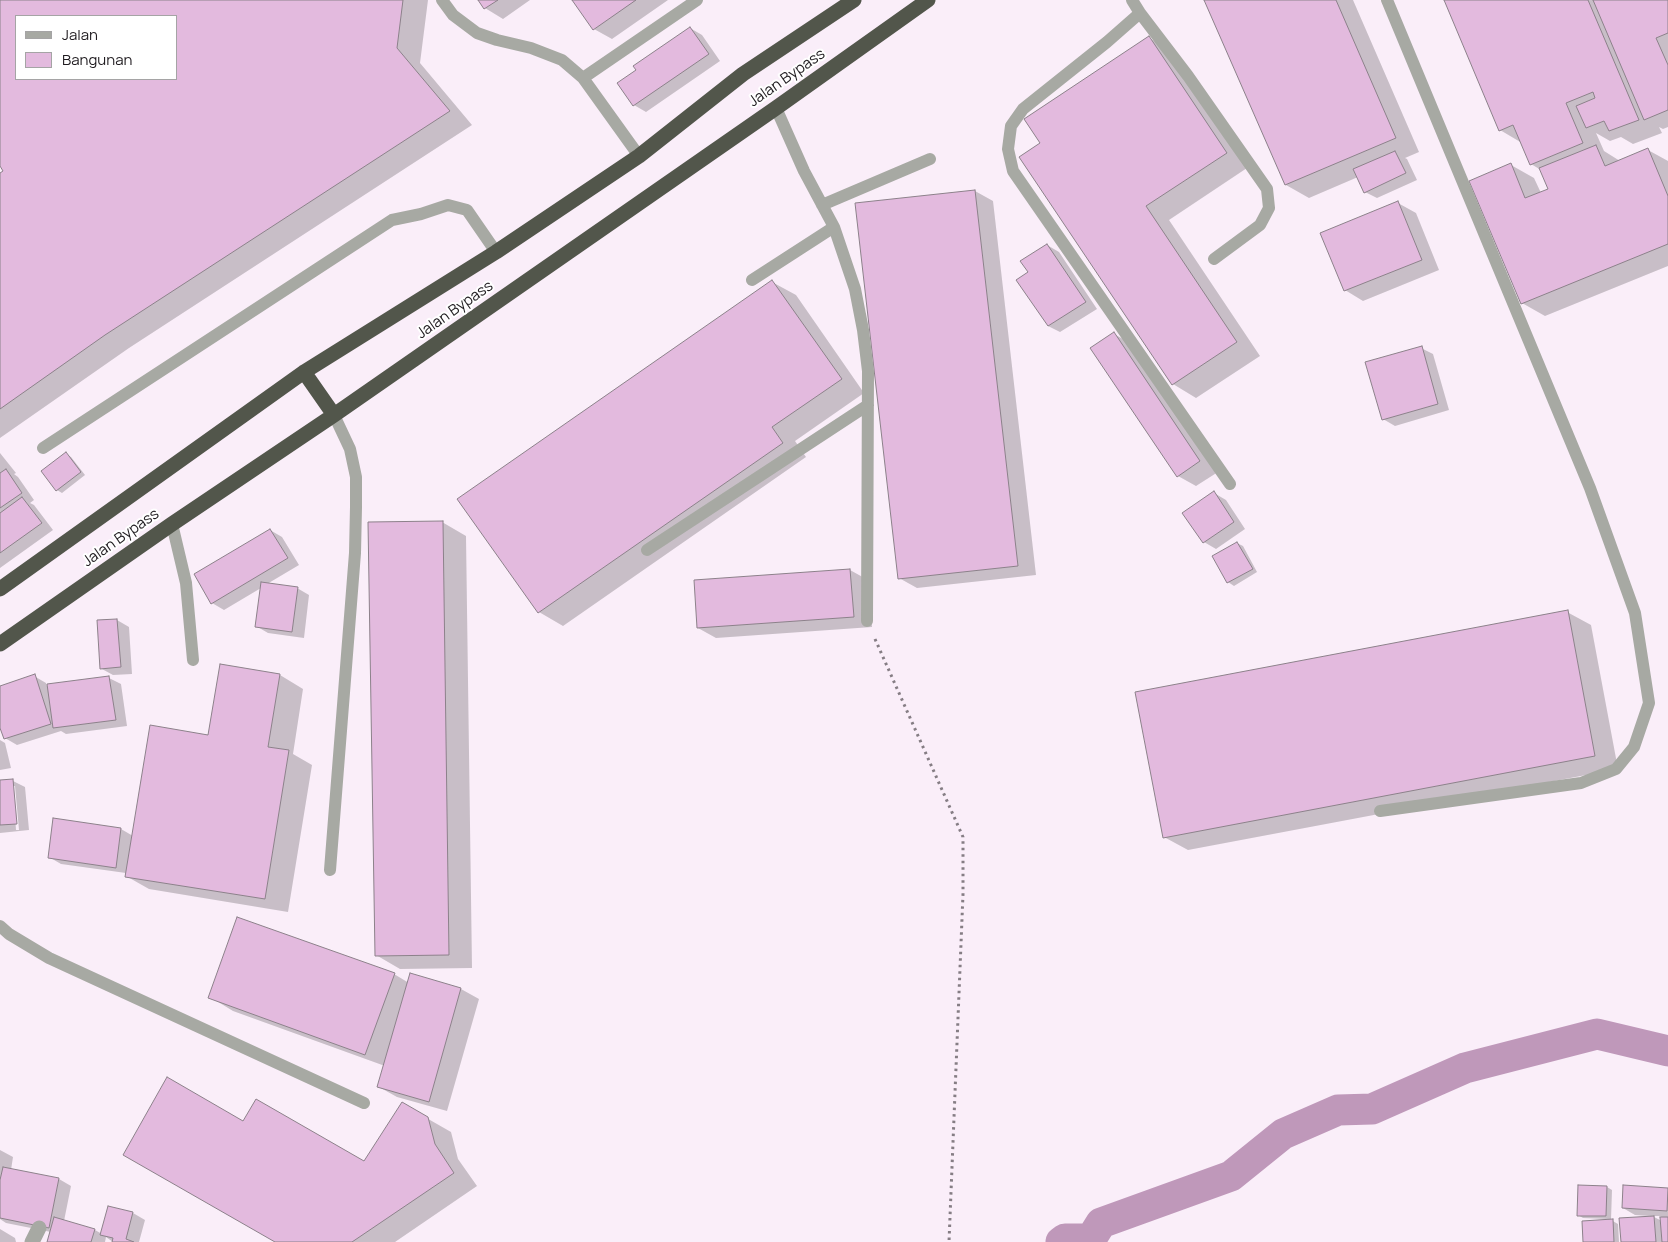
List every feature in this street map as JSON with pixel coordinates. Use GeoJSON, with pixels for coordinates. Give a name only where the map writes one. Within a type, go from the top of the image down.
{"type":"FeatureCollection","features":[{"type":"Feature","properties":{"kind":"highway","name":"Jalan Bypass"},"geometry":{"type":"LineString","coordinates":[[0,589],[304,372],[496,252],[639,156],[743,74],[854,0]]}},
{"type":"Feature","properties":{"kind":"highway","name":"Jalan Bypass"},"geometry":{"type":"LineString","coordinates":[[0,644],[172,524],[334,415],[928,0]]}},
{"type":"Feature","properties":{"kind":"highway"},"geometry":{"type":"LineString","coordinates":[[304,372],[334,415]]}},
{"type":"Feature","properties":{"kind":"street"},"geometry":{"type":"LineString","coordinates":[[32,1242],[39,1228]]}},
{"type":"Feature","properties":{"kind":"lane"},"geometry":{"type":"LineString","coordinates":[[442,0],[453,15],[477,33],[532,48],[562,60],[583,78],[639,156]]}},
{"type":"Feature","properties":{"kind":"lane"},"geometry":{"type":"LineString","coordinates":[[583,78],[698,0]]}},
{"type":"Feature","properties":{"kind":"lane"},"geometry":{"type":"LineString","coordinates":[[1132,0],[1267,189],[1269,208],[1260,225],[1214,258]]}},
{"type":"Feature","properties":{"kind":"lane"},"geometry":{"type":"LineString","coordinates":[[1380,811],[1581,783],[1616,769],[1634,746],[1649,703],[1635,613],[1590,488],[1388,0]]}},
{"type":"Feature","properties":{"kind":"lane"},"geometry":{"type":"LineString","coordinates":[[1140,13],[1023,109],[1011,126],[1008,149],[1013,171],[1230,484]]}},
{"type":"Feature","properties":{"kind":"lane"},"geometry":{"type":"LineString","coordinates":[[776,108],[834,227],[855,289],[863,330],[868,370],[867,621]]}},
{"type":"Feature","properties":{"kind":"lane"},"geometry":{"type":"LineString","coordinates":[[822,205],[930,159]]}},
{"type":"Feature","properties":{"kind":"lane"},"geometry":{"type":"LineString","coordinates":[[43,448],[392,220],[448,206],[467,210],[496,252]]}},
{"type":"Feature","properties":{"kind":"lane"},"geometry":{"type":"LineString","coordinates":[[752,280],[834,227]]}},
{"type":"Feature","properties":{"kind":"lane"},"geometry":{"type":"LineString","coordinates":[[647,550],[868,405]]}},
{"type":"Feature","properties":{"kind":"lane"},"geometry":{"type":"LineString","coordinates":[[330,870],[355,553],[356,508],[356,477],[350,449],[334,415]]}},
{"type":"Feature","properties":{"kind":"lane"},"geometry":{"type":"LineString","coordinates":[[172,524],[186,583],[193,660]]}},
{"type":"Feature","properties":{"kind":"lane"},"geometry":{"type":"LineString","coordinates":[[0,926],[9,934],[49,958],[364,1103]]}},
{"type":"Feature","properties":{"kind":"path"},"geometry":{"type":"LineString","coordinates":[[867,621],[962,836],[963,894],[949,1242]]}},
{"type":"Feature","properties":{"kind":"building"},"geometry":{"type":"Polygon","coordinates":[[[0,0],[403,0],[397,48],[450,111],[105,335],[0,409],[0,173],[3,171],[0,166],[0,0]]]}},
{"type":"Feature","properties":{"kind":"building"},"geometry":{"type":"Polygon","coordinates":[[[478,0],[498,0],[484,9],[478,0]]]}},
{"type":"Feature","properties":{"kind":"building"},"geometry":{"type":"Polygon","coordinates":[[[572,0],[636,0],[593,30],[572,0]]]}},
{"type":"Feature","properties":{"kind":"building"},"geometry":{"type":"Polygon","coordinates":[[[1204,0],[1336,0],[1396,138],[1285,185],[1204,0]]]}},
{"type":"Feature","properties":{"kind":"building"},"geometry":{"type":"Polygon","coordinates":[[[1444,0],[1588,0],[1639,120],[1609,131],[1604,121],[1586,128],[1576,106],[1595,98],[1593,92],[1566,103],[1583,143],[1530,165],[1513,125],[1499,131],[1444,0]]]}},
{"type":"Feature","properties":{"kind":"building"},"geometry":{"type":"Polygon","coordinates":[[[1593,0],[1668,0],[1668,33],[1656,38],[1668,65],[1668,110],[1644,120],[1593,0]]]}},
{"type":"Feature","properties":{"kind":"building"},"geometry":{"type":"Polygon","coordinates":[[[690,27],[709,54],[633,106],[617,83],[636,70],[633,66],[690,27]]]}},
{"type":"Feature","properties":{"kind":"building"},"geometry":{"type":"Polygon","coordinates":[[[1149,36],[1227,153],[1146,206],[1237,342],[1172,385],[1019,157],[1040,143],[1024,119],[1149,36]]]}},
{"type":"Feature","properties":{"kind":"building"},"geometry":{"type":"Polygon","coordinates":[[[1596,145],[1605,166],[1648,148],[1668,196],[1668,244],[1521,304],[1469,181],[1511,163],[1525,198],[1548,189],[1539,168],[1596,145]]]}},
{"type":"Feature","properties":{"kind":"building"},"geometry":{"type":"Polygon","coordinates":[[[1395,151],[1406,173],[1364,193],[1353,169],[1395,151]]]}},
{"type":"Feature","properties":{"kind":"building"},"geometry":{"type":"Polygon","coordinates":[[[975,190],[1018,566],[898,579],[855,203],[975,190]]]}},
{"type":"Feature","properties":{"kind":"building"},"geometry":{"type":"Polygon","coordinates":[[[1398,201],[1422,260],[1344,291],[1320,233],[1398,201]]]}},
{"type":"Feature","properties":{"kind":"building"},"geometry":{"type":"Polygon","coordinates":[[[1047,244],[1086,302],[1048,326],[1016,280],[1028,272],[1020,261],[1047,244]]]}},
{"type":"Feature","properties":{"kind":"building"},"geometry":{"type":"Polygon","coordinates":[[[772,280],[842,379],[772,427],[783,443],[538,613],[457,499],[772,280]]]}},
{"type":"Feature","properties":{"kind":"building"},"geometry":{"type":"Polygon","coordinates":[[[1114,332],[1200,461],[1177,477],[1090,348],[1114,332]]]}},
{"type":"Feature","properties":{"kind":"building"},"geometry":{"type":"Polygon","coordinates":[[[1422,346],[1438,404],[1382,420],[1365,362],[1422,346]]]}},
{"type":"Feature","properties":{"kind":"building"},"geometry":{"type":"Polygon","coordinates":[[[66,452],[81,472],[56,491],[41,471],[66,452]]]}},
{"type":"Feature","properties":{"kind":"building"},"geometry":{"type":"Polygon","coordinates":[[[6,469],[22,493],[0,508],[0,473],[6,469]]]}},
{"type":"Feature","properties":{"kind":"building"},"geometry":{"type":"Polygon","coordinates":[[[1214,491],[1234,522],[1203,543],[1182,513],[1214,491]]]}},
{"type":"Feature","properties":{"kind":"building"},"geometry":{"type":"Polygon","coordinates":[[[22,497],[42,523],[0,553],[0,513],[22,497]]]}},
{"type":"Feature","properties":{"kind":"building"},"geometry":{"type":"Polygon","coordinates":[[[443,521],[449,955],[375,956],[368,522],[443,521]]]}},
{"type":"Feature","properties":{"kind":"building"},"geometry":{"type":"Polygon","coordinates":[[[270,529],[288,558],[211,604],[194,574],[270,529]]]}},
{"type":"Feature","properties":{"kind":"building"},"geometry":{"type":"Polygon","coordinates":[[[1237,542],[1253,569],[1227,583],[1212,556],[1237,542]]]}},
{"type":"Feature","properties":{"kind":"building"},"geometry":{"type":"Polygon","coordinates":[[[850,569],[854,617],[697,628],[694,580],[850,569]]]}},
{"type":"Feature","properties":{"kind":"building"},"geometry":{"type":"Polygon","coordinates":[[[261,582],[298,587],[292,632],[255,627],[261,582]]]}},
{"type":"Feature","properties":{"kind":"building"},"geometry":{"type":"Polygon","coordinates":[[[1568,610],[1595,756],[1163,838],[1135,692],[1568,610]]]}},
{"type":"Feature","properties":{"kind":"building"},"geometry":{"type":"Polygon","coordinates":[[[117,619],[121,667],[100,669],[97,620],[117,619]]]}},
{"type":"Feature","properties":{"kind":"building"},"geometry":{"type":"Polygon","coordinates":[[[220,664],[280,674],[268,747],[289,750],[265,899],[125,877],[150,725],[208,735],[220,664]]]}},
{"type":"Feature","properties":{"kind":"building"},"geometry":{"type":"Polygon","coordinates":[[[35,674],[51,724],[4,739],[0,728],[0,686],[35,674]]]}},
{"type":"Feature","properties":{"kind":"building"},"geometry":{"type":"Polygon","coordinates":[[[109,676],[116,720],[53,728],[47,684],[109,676]]]}},
{"type":"Feature","properties":{"kind":"building"},"geometry":{"type":"Polygon","coordinates":[[[13,779],[17,824],[0,825],[0,780],[13,779]]]}},
{"type":"Feature","properties":{"kind":"building"},"geometry":{"type":"Polygon","coordinates":[[[53,818],[121,828],[116,868],[48,858],[53,818]]]}},
{"type":"Feature","properties":{"kind":"building"},"geometry":{"type":"Polygon","coordinates":[[[237,917],[395,973],[365,1055],[208,998],[237,917]]]}},
{"type":"Feature","properties":{"kind":"building"},"geometry":{"type":"Polygon","coordinates":[[[410,973],[461,988],[429,1102],[377,1087],[410,973]]]}},
{"type":"Feature","properties":{"kind":"building"},"geometry":{"type":"Polygon","coordinates":[[[167,1077],[243,1121],[256,1099],[364,1161],[402,1102],[428,1117],[435,1144],[454,1173],[352,1242],[275,1242],[123,1155],[167,1077]]]}},
{"type":"Feature","properties":{"kind":"building"},"geometry":{"type":"Polygon","coordinates":[[[3,1167],[59,1178],[49,1228],[0,1218],[0,1180],[3,1167]]]}},
{"type":"Feature","properties":{"kind":"building"},"geometry":{"type":"Polygon","coordinates":[[[1578,1185],[1607,1186],[1606,1216],[1577,1216],[1578,1185]]]}},
{"type":"Feature","properties":{"kind":"building"},"geometry":{"type":"Polygon","coordinates":[[[1623,1185],[1668,1188],[1667,1211],[1622,1208],[1623,1185]]]}},
{"type":"Feature","properties":{"kind":"building"},"geometry":{"type":"Polygon","coordinates":[[[108,1206],[133,1212],[126,1239],[134,1242],[112,1242],[113,1238],[100,1235],[108,1206]]]}},
{"type":"Feature","properties":{"kind":"building"},"geometry":{"type":"Polygon","coordinates":[[[1654,1216],[1656,1242],[1621,1242],[1619,1218],[1654,1216]]]}},
{"type":"Feature","properties":{"kind":"building"},"geometry":{"type":"Polygon","coordinates":[[[54,1217],[95,1229],[91,1242],[47,1242],[54,1217]]]}},
{"type":"Feature","properties":{"kind":"building"},"geometry":{"type":"Polygon","coordinates":[[[1660,1217],[1668,1217],[1668,1242],[1662,1242],[1660,1217]]]}},
{"type":"Feature","properties":{"kind":"building"},"geometry":{"type":"Polygon","coordinates":[[[1613,1219],[1614,1242],[1583,1242],[1582,1221],[1613,1219]]]}},
{"type":"Feature","properties":{"kind":"waterway"},"geometry":{"type":"LineString","coordinates":[[1061,1242],[1065,1239],[1091,1239],[1101,1223],[1231,1176],[1283,1134],[1338,1110],[1372,1109],[1465,1068],[1597,1034],[1668,1051]]}}]}
